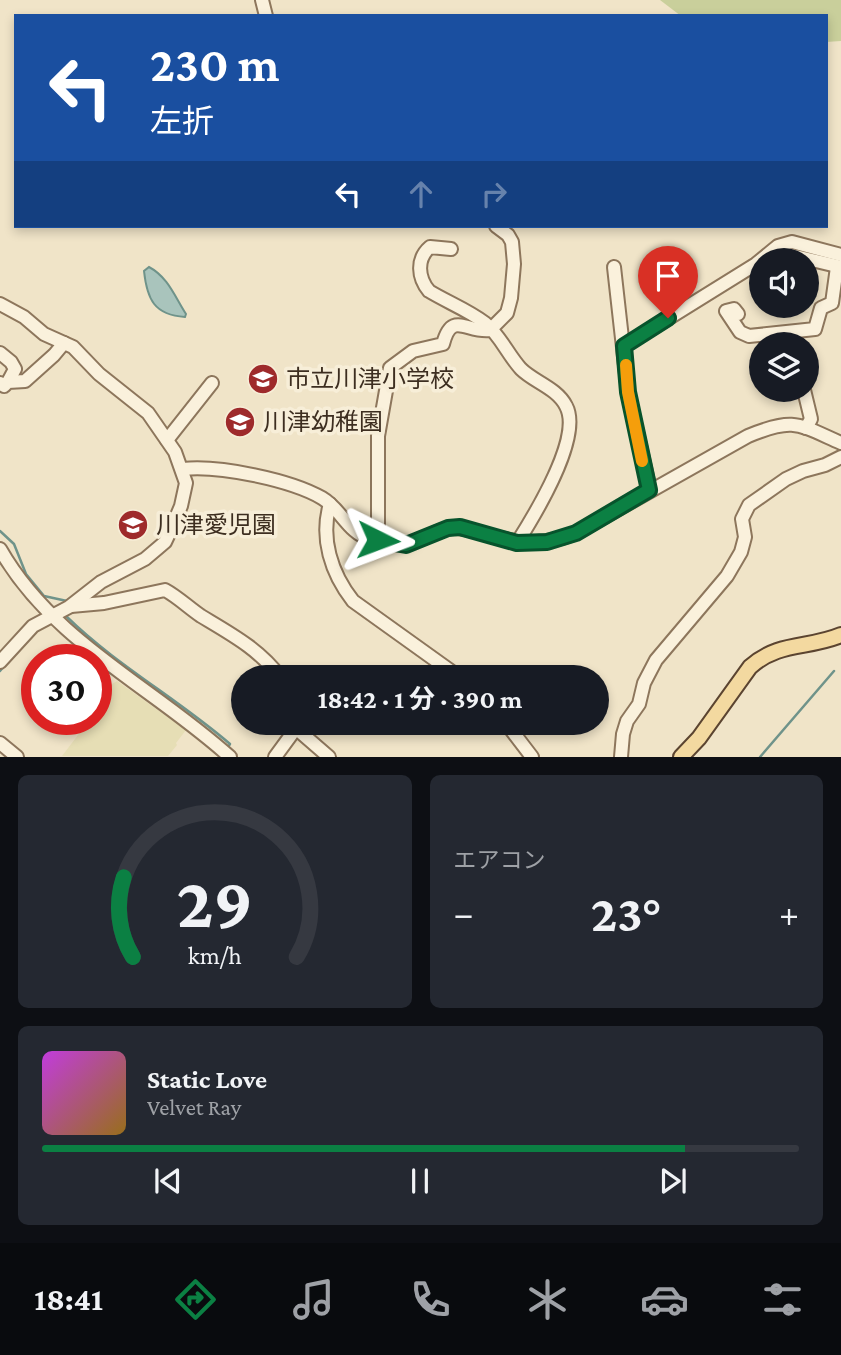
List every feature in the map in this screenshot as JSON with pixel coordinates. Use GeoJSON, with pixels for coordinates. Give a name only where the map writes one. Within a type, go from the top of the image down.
{"type":"FeatureCollection","features":[{"type":"Feature","properties":{"kind":"main road"},"geometry":{"type":"LineString","coordinates":[[681,757],[699,738],[750,667],[760,658],[783,647],[816,643],[841,635]]}},
{"type":"Feature","properties":{"kind":"street"},"geometry":{"type":"LineString","coordinates":[[490,330],[508,313],[512,298],[512,242],[499,228]]}},
{"type":"Feature","properties":{"kind":"street"},"geometry":{"type":"LineString","coordinates":[[779,248],[792,242],[806,248]]}},
{"type":"Feature","properties":{"kind":"street"},"geometry":{"type":"LineString","coordinates":[[451,249],[430,247],[424,252],[420,262],[423,284],[429,292],[486,324],[522,370],[542,383],[566,405],[571,421],[549,490],[517,543]]}},
{"type":"Feature","properties":{"kind":"street"},"geometry":{"type":"LineString","coordinates":[[738,314],[731,308],[726,311],[744,335],[769,335],[814,329],[821,308],[832,303],[840,263],[819,254]]}},
{"type":"Feature","properties":{"kind":"street"},"geometry":{"type":"LineString","coordinates":[[614,268],[628,392],[649,490]]}},
{"type":"Feature","properties":{"kind":"street"},"geometry":{"type":"LineString","coordinates":[[624,346],[749,270]]}},
{"type":"Feature","properties":{"kind":"street"},"geometry":{"type":"LineString","coordinates":[[0,304],[18,313],[44,334],[73,347],[99,374],[148,413],[183,469],[186,482],[181,506],[164,542],[145,559],[101,582],[74,603],[51,614],[23,635],[0,662]]}},
{"type":"Feature","properties":{"kind":"street"},"geometry":{"type":"LineString","coordinates":[[378,540],[378,436],[390,368],[413,351],[443,344],[447,329],[451,326],[457,324],[490,330]]}},
{"type":"Feature","properties":{"kind":"street"},"geometry":{"type":"LineString","coordinates":[[3,386],[24,381],[54,355],[64,342]]}},
{"type":"Feature","properties":{"kind":"street"},"geometry":{"type":"LineString","coordinates":[[0,353],[15,369],[3,386]]}},
{"type":"Feature","properties":{"kind":"street"},"geometry":{"type":"LineString","coordinates":[[167,440],[212,383]]}},
{"type":"Feature","properties":{"kind":"street"},"geometry":{"type":"LineString","coordinates":[[806,428],[811,419],[807,402]]}},
{"type":"Feature","properties":{"kind":"street"},"geometry":{"type":"LineString","coordinates":[[183,469],[221,470],[266,478],[303,490],[330,504],[358,534],[378,540],[406,545],[448,528],[460,527],[517,543],[547,542],[561,539],[600,520],[649,490],[769,427],[797,424],[841,443]]}},
{"type":"Feature","properties":{"kind":"street"},"geometry":{"type":"LineString","coordinates":[[621,757],[622,734],[639,704],[644,683],[656,660],[727,576],[741,552],[745,537],[743,519],[749,505],[786,479],[803,471],[825,466],[841,457]]}},
{"type":"Feature","properties":{"kind":"street"},"geometry":{"type":"LineString","coordinates":[[330,504],[326,518],[326,545],[343,588],[353,601],[442,665]]}},
{"type":"Feature","properties":{"kind":"street"},"geometry":{"type":"LineString","coordinates":[[3,547],[29,592],[51,614],[110,667],[192,724],[230,757]]}},
{"type":"Feature","properties":{"kind":"street"},"geometry":{"type":"LineString","coordinates":[[74,603],[104,604],[165,590],[201,616],[242,640],[270,665]]}},
{"type":"Feature","properties":{"kind":"street"},"geometry":{"type":"LineString","coordinates":[[275,757],[290,735]]}},
{"type":"Feature","properties":{"kind":"street"},"geometry":{"type":"LineString","coordinates":[[303,735],[329,757]]}},
{"type":"Feature","properties":{"kind":"street"},"geometry":{"type":"LineString","coordinates":[[515,735],[532,757]]}},
{"type":"Feature","properties":{"kind":"street"},"geometry":{"type":"LineString","coordinates":[[0,743],[17,757]]}},
{"type":"Feature","properties":{"kind":"shaded area"},"geometry":{"type":"Polygon","coordinates":[[[117,681],[186,730],[168,756],[62,756],[78,735],[112,735],[112,684],[117,681]]]}},
{"type":"Feature","properties":{"kind":"green space"},"geometry":{"type":"Polygon","coordinates":[[[660,0],[841,0],[841,41],[828,42],[828,14],[678,14],[660,0]]]}},
{"type":"Feature","properties":{"kind":"water"},"geometry":{"type":"Polygon","coordinates":[[[149,267],[166,282],[186,314],[185,317],[166,313],[154,304],[147,290],[144,271],[149,267]]]}},
{"type":"Feature","properties":{"kind":"waterway"},"geometry":{"type":"LineString","coordinates":[[0,531],[14,544],[26,574],[44,596],[67,601]]}},
{"type":"Feature","properties":{"kind":"waterway"},"geometry":{"type":"LineString","coordinates":[[132,591],[163,585]]}},
{"type":"Feature","properties":{"kind":"waterway"},"geometry":{"type":"LineString","coordinates":[[67,617],[106,651],[230,744],[228,747]]}},
{"type":"Feature","properties":{"kind":"waterway"},"geometry":{"type":"LineString","coordinates":[[0,671],[5,665]]}},
{"type":"Feature","properties":{"kind":"waterway"},"geometry":{"type":"LineString","coordinates":[[760,757],[834,671]]}},
{"type":"Feature","properties":{"kind":"slow traffic"},"geometry":{"type":"LineString","coordinates":[[626,365],[628,392],[642,461]]}},
{"type":"Feature","properties":{"kind":"place","name":"市立川津小学校"},"geometry":{"type":"Point","coordinates":[263,379]}},
{"type":"Feature","properties":{"kind":"place","name":"川津幼稚園"},"geometry":{"type":"Point","coordinates":[240,422]}},
{"type":"Feature","properties":{"kind":"place","name":"川津愛児園"},"geometry":{"type":"Point","coordinates":[133,525]}},
{"type":"Feature","properties":{"kind":"route"},"geometry":{"type":"LineString","coordinates":[[378,540],[406,545],[448,528],[460,527],[517,543],[547,542],[576,533],[649,490],[628,392],[624,346],[668,318]]}}]}
